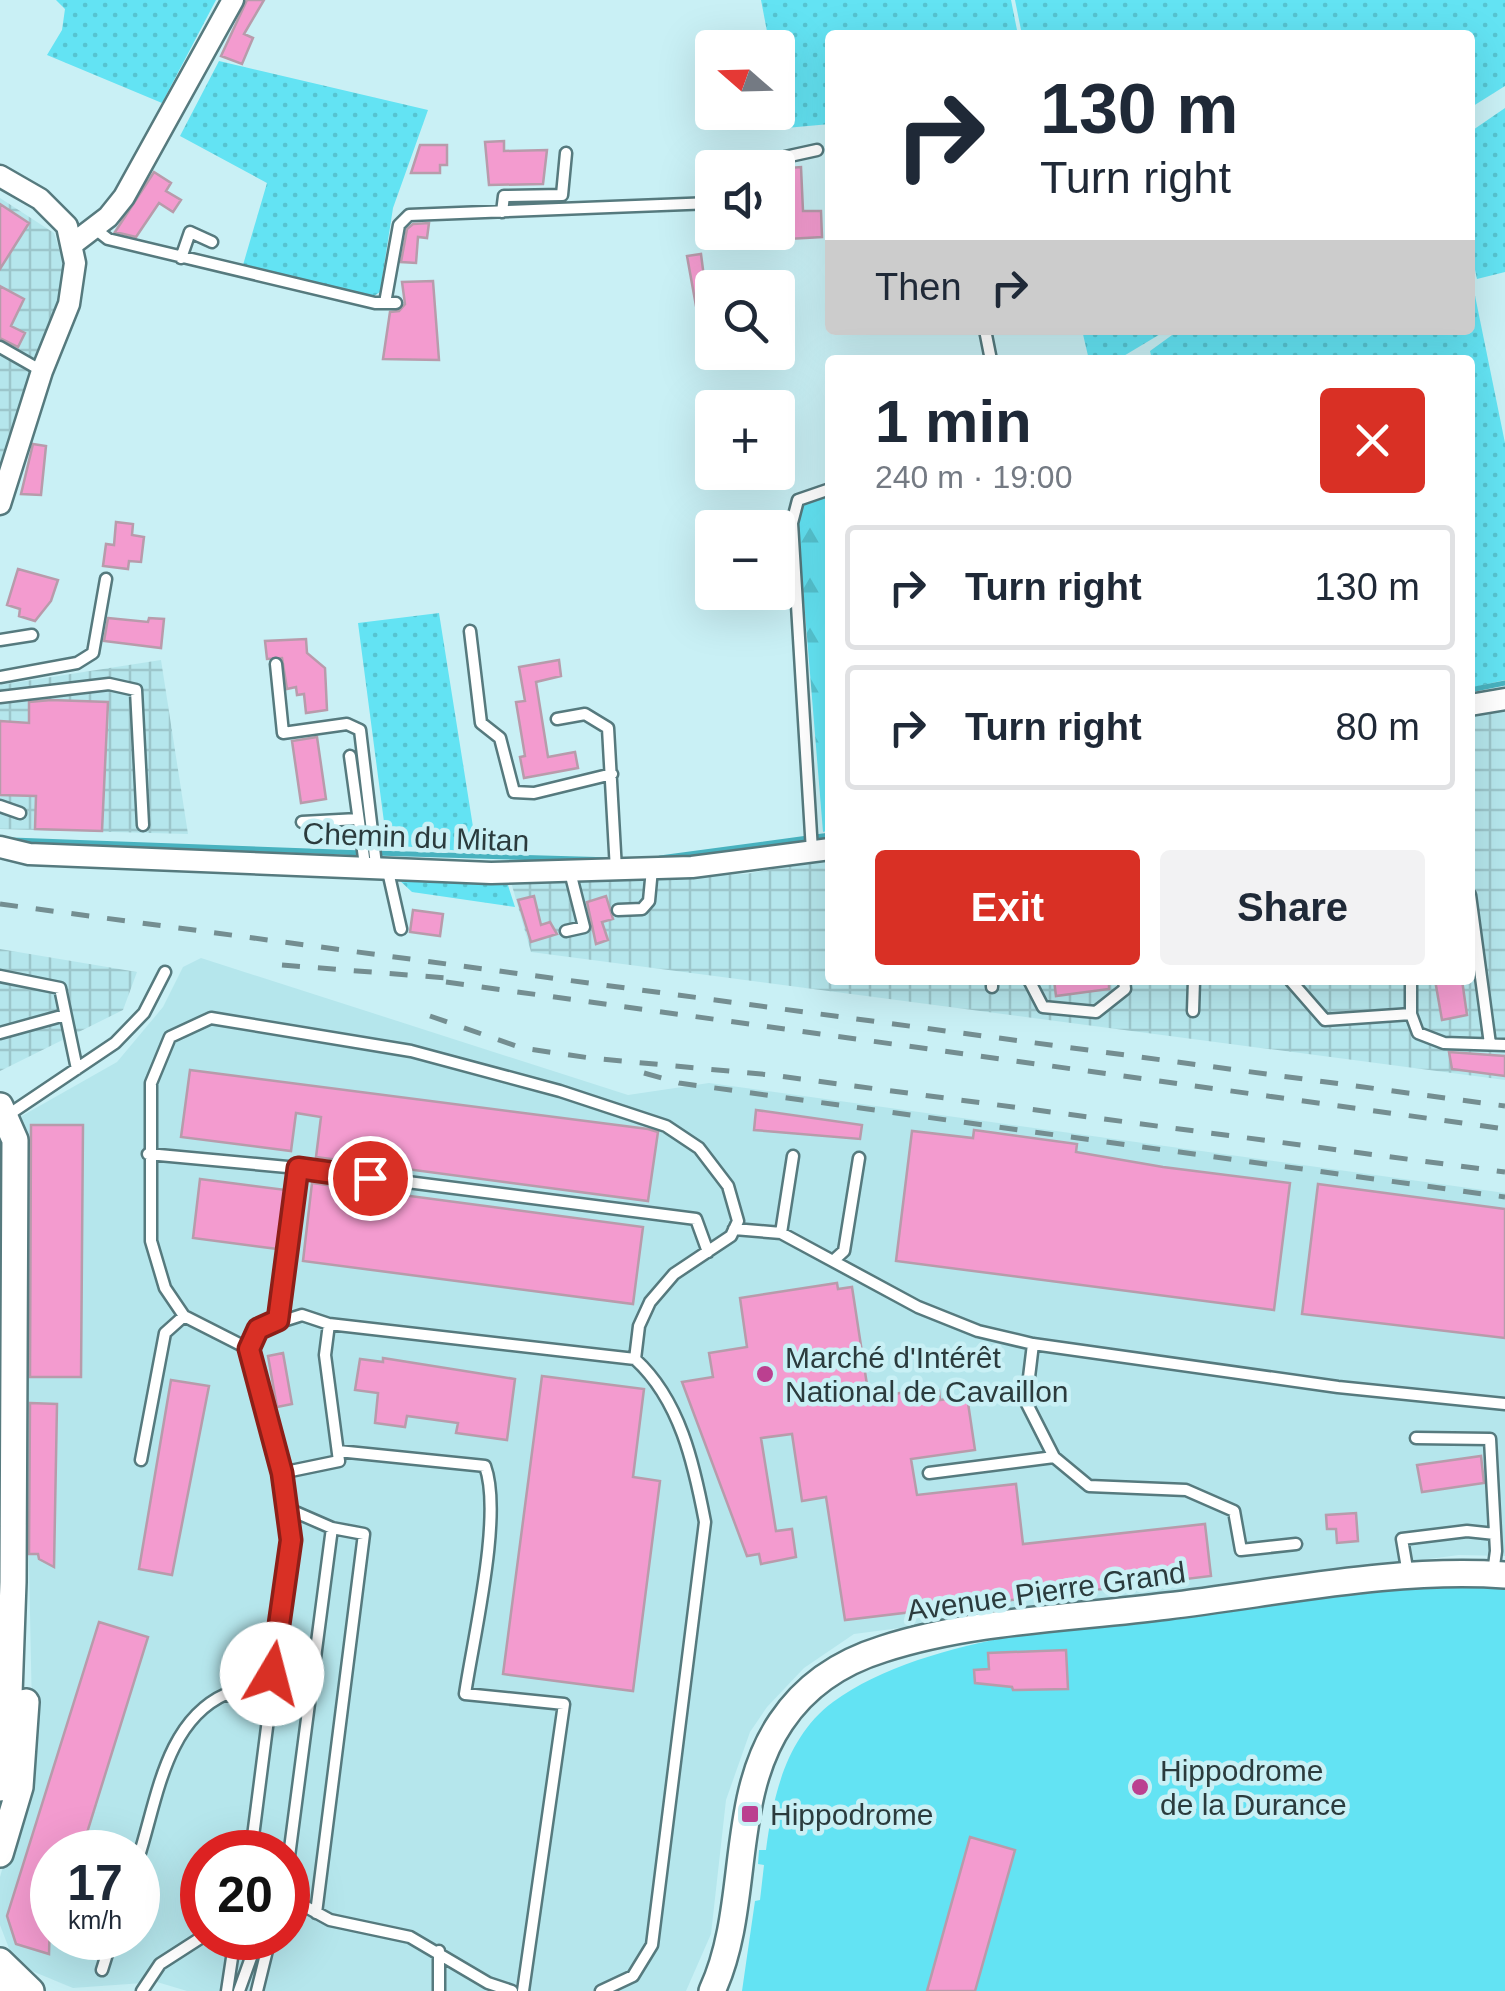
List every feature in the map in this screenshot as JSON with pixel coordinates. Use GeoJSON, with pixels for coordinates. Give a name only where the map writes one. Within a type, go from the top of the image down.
{"type":"FeatureCollection","features":[{"type":"Feature","properties":{"kind":"street"},"geometry":{"type":"LineString","coordinates":[[74,243],[124,196],[233,0]]}},
{"type":"Feature","properties":{"kind":"street"},"geometry":{"type":"LineString","coordinates":[[0,176],[40,199],[66,226],[74,243],[69,304],[42,372],[0,504]]}},
{"type":"Feature","properties":{"kind":"street"},"geometry":{"type":"LineString","coordinates":[[1475,704],[1505,699]]}},
{"type":"Feature","properties":{"kind":"street","name":"Chemin du Mitan"},"geometry":{"type":"LineString","coordinates":[[4,850],[570,872],[652,869],[821,850]]}},
{"type":"Feature","properties":{"kind":"street"},"geometry":{"type":"LineString","coordinates":[[0,1788],[9,1720],[7,1365],[16,1140],[4,1110]]}},
{"type":"Feature","properties":{"kind":"street","name":"Avenue Pierre Grand"},"geometry":{"type":"LineString","coordinates":[[712,1991],[734,1914],[758,1768],[796,1701],[837,1668],[881,1649],[973,1630],[1408,1578],[1499,1575]]}},
{"type":"Feature","properties":{"kind":"street"},"geometry":{"type":"LineString","coordinates":[[0,1854],[20,1787],[26,1741],[26,1642],[7,1592]]}},
{"type":"Feature","properties":{"kind":"street"},"geometry":{"type":"LineString","coordinates":[[0,1961],[31,1991]]}},
{"type":"Feature","properties":{"kind":"lane"},"geometry":{"type":"LineString","coordinates":[[795,155],[816,150]]}},
{"type":"Feature","properties":{"kind":"lane"},"geometry":{"type":"LineString","coordinates":[[502,212],[504,196],[562,195],[566,153]]}},
{"type":"Feature","properties":{"kind":"lane"},"geometry":{"type":"LineString","coordinates":[[94,228],[108,239],[181,258],[391,303],[399,225],[409,215],[695,205]]}},
{"type":"Feature","properties":{"kind":"lane"},"geometry":{"type":"LineString","coordinates":[[181,258],[190,232],[212,242]]}},
{"type":"Feature","properties":{"kind":"lane"},"geometry":{"type":"LineString","coordinates":[[0,347],[42,372]]}},
{"type":"Feature","properties":{"kind":"lane"},"geometry":{"type":"LineString","coordinates":[[821,850],[792,523],[798,500],[825,490]]}},
{"type":"Feature","properties":{"kind":"lane"},"geometry":{"type":"LineString","coordinates":[[0,677],[77,663],[93,653],[106,580]]}},
{"type":"Feature","properties":{"kind":"lane"},"geometry":{"type":"LineString","coordinates":[[470,631],[480,723],[500,738],[514,792],[534,792],[612,774]]}},
{"type":"Feature","properties":{"kind":"lane"},"geometry":{"type":"LineString","coordinates":[[0,640],[32,634]]}},
{"type":"Feature","properties":{"kind":"lane"},"geometry":{"type":"LineString","coordinates":[[276,664],[283,733],[347,724],[360,730],[376,865]]}},
{"type":"Feature","properties":{"kind":"lane"},"geometry":{"type":"LineString","coordinates":[[0,697],[109,684],[136,690],[142,825]]}},
{"type":"Feature","properties":{"kind":"lane"},"geometry":{"type":"LineString","coordinates":[[558,719],[586,714],[608,728],[616,871]]}},
{"type":"Feature","properties":{"kind":"lane"},"geometry":{"type":"LineString","coordinates":[[350,756],[358,818],[401,929]]}},
{"type":"Feature","properties":{"kind":"lane"},"geometry":{"type":"LineString","coordinates":[[0,806],[20,813]]}},
{"type":"Feature","properties":{"kind":"lane"},"geometry":{"type":"LineString","coordinates":[[302,822],[358,818]]}},
{"type":"Feature","properties":{"kind":"lane"},"geometry":{"type":"LineString","coordinates":[[618,910],[642,909],[648,901],[652,869]]}},
{"type":"Feature","properties":{"kind":"lane"},"geometry":{"type":"LineString","coordinates":[[566,931],[584,927],[570,872]]}},
{"type":"Feature","properties":{"kind":"lane"},"geometry":{"type":"LineString","coordinates":[[1475,932],[1490,1044]]}},
{"type":"Feature","properties":{"kind":"lane"},"geometry":{"type":"LineString","coordinates":[[4,1110],[115,1043],[144,1013],[165,972]]}},
{"type":"Feature","properties":{"kind":"lane"},"geometry":{"type":"LineString","coordinates":[[0,976],[60,988],[76,1070]]}},
{"type":"Feature","properties":{"kind":"lane"},"geometry":{"type":"LineString","coordinates":[[1032,985],[1043,1007],[1096,1012],[1125,990],[1124,985]]}},
{"type":"Feature","properties":{"kind":"lane"},"geometry":{"type":"LineString","coordinates":[[1193,1011],[1194,985]]}},
{"type":"Feature","properties":{"kind":"lane"},"geometry":{"type":"LineString","coordinates":[[1295,985],[1326,1020],[1411,1014]]}},
{"type":"Feature","properties":{"kind":"lane"},"geometry":{"type":"LineString","coordinates":[[1411,985],[1411,1014],[1418,1032],[1444,1043],[1505,1045]]}},
{"type":"Feature","properties":{"kind":"lane"},"geometry":{"type":"LineString","coordinates":[[0,1033],[65,1014]]}},
{"type":"Feature","properties":{"kind":"lane"},"geometry":{"type":"LineString","coordinates":[[249,1349],[184,1316],[166,1288],[151,1242],[151,1083],[170,1037],[211,1018],[411,1051],[560,1091],[666,1126],[699,1148],[728,1186],[738,1221],[708,1252],[674,1274],[650,1302],[640,1326],[635,1359]]}},
{"type":"Feature","properties":{"kind":"lane"},"geometry":{"type":"LineString","coordinates":[[148,1154],[298,1168],[696,1219],[708,1252]]}},
{"type":"Feature","properties":{"kind":"lane"},"geometry":{"type":"LineString","coordinates":[[781,1233],[793,1156]]}},
{"type":"Feature","properties":{"kind":"lane"},"geometry":{"type":"LineString","coordinates":[[834,1261],[844,1250],[859,1158]]}},
{"type":"Feature","properties":{"kind":"lane"},"geometry":{"type":"LineString","coordinates":[[278,1320],[298,1168]]}},
{"type":"Feature","properties":{"kind":"lane"},"geometry":{"type":"LineString","coordinates":[[734,1229],[781,1233],[918,1307],[978,1331],[1033,1344],[1338,1388],[1505,1404]]}},
{"type":"Feature","properties":{"kind":"lane"},"geometry":{"type":"LineString","coordinates":[[254,1830],[291,1540],[282,1473],[249,1349],[258,1329],[302,1315],[329,1324],[635,1359],[660,1382],[694,1465],[705,1522],[652,1945],[633,1976],[600,1991]]}},
{"type":"Feature","properties":{"kind":"lane"},"geometry":{"type":"LineString","coordinates":[[141,1460],[165,1333],[184,1316]]}},
{"type":"Feature","properties":{"kind":"lane"},"geometry":{"type":"LineString","coordinates":[[282,1473],[339,1461],[325,1355],[329,1324]]}},
{"type":"Feature","properties":{"kind":"lane"},"geometry":{"type":"LineString","coordinates":[[1033,1344],[1026,1402],[1054,1457],[1089,1486],[1186,1490],[1234,1510],[1240,1550],[1296,1544]]}},
{"type":"Feature","properties":{"kind":"lane"},"geometry":{"type":"LineString","coordinates":[[1416,1438],[1490,1439],[1499,1575]]}},
{"type":"Feature","properties":{"kind":"lane"},"geometry":{"type":"LineString","coordinates":[[338,1451],[484,1466],[490,1481],[489,1530],[465,1694],[564,1704],[523,1991]]}},
{"type":"Feature","properties":{"kind":"lane"},"geometry":{"type":"LineString","coordinates":[[930,1473],[1054,1457]]}},
{"type":"Feature","properties":{"kind":"lane"},"geometry":{"type":"LineString","coordinates":[[286,1508],[332,1528],[364,1534],[316,1913]]}},
{"type":"Feature","properties":{"kind":"lane"},"geometry":{"type":"LineString","coordinates":[[292,1830],[332,1528]]}},
{"type":"Feature","properties":{"kind":"lane"},"geometry":{"type":"LineString","coordinates":[[1408,1578],[1402,1539],[1467,1531],[1496,1534]]}},
{"type":"Feature","properties":{"kind":"lane"},"geometry":{"type":"LineString","coordinates":[[148,1830],[180,1730],[203,1704],[226,1694],[268,1707]]}},
{"type":"Feature","properties":{"kind":"lane"},"geometry":{"type":"LineString","coordinates":[[310,1910],[410,1936],[488,1984],[512,1991]]}},
{"type":"Feature","properties":{"kind":"lane"},"geometry":{"type":"LineString","coordinates":[[142,1991],[160,1964],[180,1951]]}},
{"type":"Feature","properties":{"kind":"lane"},"geometry":{"type":"LineString","coordinates":[[439,1951],[439,1991]]}},
{"type":"Feature","properties":{"kind":"lane"},"geometry":{"type":"LineString","coordinates":[[102,1970],[105,1960]]}},
{"type":"Feature","properties":{"kind":"lane"},"geometry":{"type":"LineString","coordinates":[[227,1991],[232,1960]]}},
{"type":"Feature","properties":{"kind":"lane"},"geometry":{"type":"LineString","coordinates":[[239,1991],[250,1960]]}},
{"type":"Feature","properties":{"kind":"lane"},"geometry":{"type":"LineString","coordinates":[[257,1991],[265,1960]]}},
{"type":"Feature","properties":{"kind":"shaded area"},"geometry":{"type":"Polygon","coordinates":[[[0,198],[54,233],[66,271],[55,321],[0,466],[0,198]]]}},
{"type":"Feature","properties":{"kind":"shaded area"},"geometry":{"type":"Polygon","coordinates":[[[161,660],[188,834],[0,829],[0,685],[161,660]]]}},
{"type":"Feature","properties":{"kind":"shaded area"},"geometry":{"type":"Polygon","coordinates":[[[1505,708],[1505,1080],[531,952],[511,882],[746,874],[825,859],[825,985],[1475,985],[1475,712],[1505,708]]]}},
{"type":"Feature","properties":{"kind":"shaded area"},"geometry":{"type":"Polygon","coordinates":[[[0,949],[137,972],[123,1010],[0,1071],[0,949]]]}},
{"type":"Feature","properties":{"kind":"shaded area","name":"Marché d'Intérêt National de Cavaillon"},"geometry":{"type":"Polygon","coordinates":[[[201,958],[628,1095],[709,1083],[1505,1193],[1505,1556],[1459,1555],[854,1634],[804,1668],[767,1707],[750,1732],[726,1800],[711,1934],[686,1991],[187,1991],[157,1982],[73,1988],[15,1964],[0,1925],[0,1877],[33,1762],[20,1117],[117,1062],[163,1007],[183,967],[201,958]]]}},
{"type":"Feature","properties":{"kind":"green space"},"geometry":{"type":"Polygon","coordinates":[[[56,0],[216,0],[162,103],[47,55],[62,30],[65,9],[56,0]]]}},
{"type":"Feature","properties":{"kind":"green space"},"geometry":{"type":"Polygon","coordinates":[[[761,0],[1011,0],[1017,30],[825,30],[825,124],[795,127],[795,30],[767,30],[761,0]]]}},
{"type":"Feature","properties":{"kind":"green space"},"geometry":{"type":"Polygon","coordinates":[[[1015,0],[1505,0],[1505,86],[1475,105],[1475,30],[1021,30],[1015,0]]]}},
{"type":"Feature","properties":{"kind":"green space"},"geometry":{"type":"Polygon","coordinates":[[[219,61],[428,110],[393,208],[380,292],[374,296],[243,265],[267,183],[180,136],[219,61]]]}},
{"type":"Feature","properties":{"kind":"green space"},"geometry":{"type":"Polygon","coordinates":[[[1505,108],[1505,272],[1477,279],[1475,270],[1475,129],[1505,108]]]}},
{"type":"Feature","properties":{"kind":"green space"},"geometry":{"type":"Polygon","coordinates":[[[1475,296],[1505,443],[1505,680],[1475,687],[1475,355],[1151,355],[1150,351],[1172,335],[1475,335],[1475,296]]]}},
{"type":"Feature","properties":{"kind":"green space"},"geometry":{"type":"Polygon","coordinates":[[[1083,335],[1159,335],[1125,355],[1088,355],[1083,335]]]}},
{"type":"Feature","properties":{"kind":"green space"},"geometry":{"type":"Polygon","coordinates":[[[825,497],[823,832],[798,527],[801,506],[825,497]]]}},
{"type":"Feature","properties":{"kind":"green space"},"geometry":{"type":"Polygon","coordinates":[[[439,613],[477,852],[387,845],[358,623],[439,613]]]}},
{"type":"Feature","properties":{"kind":"green space"},"geometry":{"type":"Polygon","coordinates":[[[398,879],[507,882],[515,907],[412,892],[398,879]]]}},
{"type":"Feature","properties":{"kind":"green space","name":"Hippodrome de la Durance"},"geometry":{"type":"Polygon","coordinates":[[[1434,1587],[1505,1587],[1505,1991],[742,1991],[755,1901],[760,1900],[764,1865],[758,1864],[759,1850],[766,1850],[784,1769],[817,1716],[870,1680],[957,1648],[1054,1629],[1434,1587]]]}},
{"type":"Feature","properties":{"kind":"building"},"geometry":{"type":"Polygon","coordinates":[[[247,0],[264,0],[244,34],[253,38],[242,64],[221,56],[247,0]]]}},
{"type":"Feature","properties":{"kind":"building"},"geometry":{"type":"Polygon","coordinates":[[[504,141],[504,151],[547,150],[543,184],[489,185],[485,142],[504,141]]]}},
{"type":"Feature","properties":{"kind":"building"},"geometry":{"type":"Polygon","coordinates":[[[420,145],[447,145],[447,165],[440,165],[440,173],[411,173],[420,145]]]}},
{"type":"Feature","properties":{"kind":"building"},"geometry":{"type":"Polygon","coordinates":[[[801,167],[803,211],[821,211],[822,237],[795,239],[795,168],[801,167]]]}},
{"type":"Feature","properties":{"kind":"building"},"geometry":{"type":"Polygon","coordinates":[[[154,172],[171,183],[166,191],[181,200],[173,212],[159,203],[136,237],[115,232],[154,172]]]}},
{"type":"Feature","properties":{"kind":"building"},"geometry":{"type":"Polygon","coordinates":[[[0,204],[29,223],[0,269],[0,204]]]}},
{"type":"Feature","properties":{"kind":"building"},"geometry":{"type":"Polygon","coordinates":[[[429,223],[427,238],[418,237],[416,263],[401,262],[407,229],[413,224],[429,223]]]}},
{"type":"Feature","properties":{"kind":"building"},"geometry":{"type":"Polygon","coordinates":[[[701,254],[703,270],[695,270],[695,300],[687,256],[701,254]]]}},
{"type":"Feature","properties":{"kind":"building"},"geometry":{"type":"Polygon","coordinates":[[[433,281],[439,360],[383,359],[390,312],[399,311],[405,304],[402,282],[433,281]]]}},
{"type":"Feature","properties":{"kind":"building"},"geometry":{"type":"Polygon","coordinates":[[[0,286],[24,299],[11,326],[25,333],[18,347],[0,338],[0,286]]]}},
{"type":"Feature","properties":{"kind":"building"},"geometry":{"type":"Polygon","coordinates":[[[33,444],[46,446],[41,495],[21,494],[33,444]]]}},
{"type":"Feature","properties":{"kind":"building"},"geometry":{"type":"Polygon","coordinates":[[[116,522],[133,524],[132,535],[144,537],[141,562],[129,561],[128,569],[103,566],[106,544],[114,545],[116,522]]]}},
{"type":"Feature","properties":{"kind":"building"},"geometry":{"type":"Polygon","coordinates":[[[18,569],[58,580],[51,601],[35,621],[19,616],[20,609],[7,605],[18,569]]]}},
{"type":"Feature","properties":{"kind":"building"},"geometry":{"type":"Polygon","coordinates":[[[108,618],[148,622],[149,618],[164,619],[161,648],[104,641],[108,618]]]}},
{"type":"Feature","properties":{"kind":"building"},"geometry":{"type":"Polygon","coordinates":[[[306,639],[307,653],[325,668],[327,710],[306,713],[304,694],[297,695],[296,687],[287,689],[282,658],[267,659],[265,641],[306,639]]]}},
{"type":"Feature","properties":{"kind":"building"},"geometry":{"type":"Polygon","coordinates":[[[559,660],[561,676],[536,682],[548,757],[575,752],[578,768],[524,778],[520,757],[525,756],[516,702],[525,701],[519,667],[559,660]]]}},
{"type":"Feature","properties":{"kind":"building"},"geometry":{"type":"Polygon","coordinates":[[[29,702],[108,702],[102,831],[35,829],[36,796],[0,795],[0,721],[29,723],[29,702]]]}},
{"type":"Feature","properties":{"kind":"building"},"geometry":{"type":"Polygon","coordinates":[[[317,737],[326,799],[301,803],[292,741],[317,737]]]}},
{"type":"Feature","properties":{"kind":"building"},"geometry":{"type":"Polygon","coordinates":[[[534,896],[541,925],[550,922],[557,934],[531,942],[518,900],[534,896]]]}},
{"type":"Feature","properties":{"kind":"building"},"geometry":{"type":"Polygon","coordinates":[[[606,896],[613,919],[602,922],[608,940],[596,944],[587,902],[606,896]]]}},
{"type":"Feature","properties":{"kind":"building"},"geometry":{"type":"Polygon","coordinates":[[[413,910],[443,914],[440,936],[410,932],[413,910]]]}},
{"type":"Feature","properties":{"kind":"building"},"geometry":{"type":"Polygon","coordinates":[[[1055,985],[1109,985],[1109,989],[1056,996],[1055,985]]]}},
{"type":"Feature","properties":{"kind":"building"},"geometry":{"type":"Polygon","coordinates":[[[1436,985],[1463,985],[1467,1015],[1442,1020],[1436,985]]]}},
{"type":"Feature","properties":{"kind":"building"},"geometry":{"type":"Polygon","coordinates":[[[1449,1052],[1505,1056],[1505,1076],[1452,1069],[1449,1052]]]}},
{"type":"Feature","properties":{"kind":"building"},"geometry":{"type":"Polygon","coordinates":[[[190,1070],[648,1129],[658,1132],[648,1201],[316,1157],[321,1117],[296,1113],[291,1151],[181,1137],[190,1070]]]}},
{"type":"Feature","properties":{"kind":"building"},"geometry":{"type":"Polygon","coordinates":[[[756,1110],[862,1125],[860,1139],[754,1130],[756,1110]]]}},
{"type":"Feature","properties":{"kind":"building"},"geometry":{"type":"Polygon","coordinates":[[[31,1125],[83,1125],[81,1377],[30,1377],[31,1125]]]}},
{"type":"Feature","properties":{"kind":"building"},"geometry":{"type":"Polygon","coordinates":[[[974,1130],[1077,1144],[1076,1152],[1163,1167],[1290,1183],[1274,1310],[896,1261],[912,1131],[973,1138],[974,1130]]]}},
{"type":"Feature","properties":{"kind":"building"},"geometry":{"type":"Polygon","coordinates":[[[200,1179],[286,1190],[278,1249],[193,1238],[200,1179]]]}},
{"type":"Feature","properties":{"kind":"building"},"geometry":{"type":"Polygon","coordinates":[[[312,1183],[643,1227],[633,1304],[303,1261],[312,1183]]]}},
{"type":"Feature","properties":{"kind":"building"},"geometry":{"type":"Polygon","coordinates":[[[1318,1184],[1505,1209],[1505,1338],[1302,1314],[1318,1184]]]}},
{"type":"Feature","properties":{"kind":"building"},"geometry":{"type":"Polygon","coordinates":[[[837,1283],[838,1289],[852,1287],[869,1398],[925,1389],[925,1393],[939,1391],[940,1400],[967,1396],[975,1450],[911,1459],[917,1495],[1016,1484],[1023,1544],[1205,1524],[1211,1576],[845,1620],[826,1497],[802,1501],[792,1434],[761,1438],[776,1531],[792,1529],[796,1557],[761,1564],[759,1554],[747,1556],[682,1382],[713,1377],[709,1353],[747,1347],[740,1298],[837,1283]]]}},
{"type":"Feature","properties":{"kind":"building"},"geometry":{"type":"Polygon","coordinates":[[[283,1353],[292,1404],[277,1407],[268,1356],[283,1353]]]}},
{"type":"Feature","properties":{"kind":"building"},"geometry":{"type":"Polygon","coordinates":[[[383,1358],[515,1379],[507,1440],[456,1433],[458,1423],[407,1416],[405,1427],[375,1423],[378,1393],[355,1390],[360,1359],[383,1362],[383,1358]]]}},
{"type":"Feature","properties":{"kind":"building"},"geometry":{"type":"Polygon","coordinates":[[[542,1376],[644,1389],[633,1477],[660,1481],[633,1691],[503,1674],[542,1376]]]}},
{"type":"Feature","properties":{"kind":"building"},"geometry":{"type":"Polygon","coordinates":[[[171,1380],[209,1386],[172,1575],[139,1569],[171,1380]]]}},
{"type":"Feature","properties":{"kind":"building"},"geometry":{"type":"Polygon","coordinates":[[[30,1403],[57,1404],[54,1567],[39,1559],[38,1554],[29,1554],[30,1403]]]}},
{"type":"Feature","properties":{"kind":"building"},"geometry":{"type":"Polygon","coordinates":[[[1481,1456],[1484,1483],[1422,1492],[1417,1465],[1481,1456]]]}},
{"type":"Feature","properties":{"kind":"building"},"geometry":{"type":"Polygon","coordinates":[[[1356,1513],[1358,1541],[1337,1543],[1336,1529],[1327,1529],[1326,1515],[1356,1513]]]}},
{"type":"Feature","properties":{"kind":"building"},"geometry":{"type":"Polygon","coordinates":[[[99,1622],[148,1637],[88,1830],[34,1830],[99,1622]]]}},
{"type":"Feature","properties":{"kind":"building"},"geometry":{"type":"Polygon","coordinates":[[[1066,1650],[1068,1689],[1013,1690],[975,1683],[974,1670],[989,1669],[988,1653],[1066,1650]]]}},
{"type":"Feature","properties":{"kind":"building"},"geometry":{"type":"Polygon","coordinates":[[[970,1837],[1015,1850],[975,1991],[927,1991],[970,1837]]]}},
{"type":"Feature","properties":{"kind":"building"},"geometry":{"type":"Polygon","coordinates":[[[30,1842],[30,1948],[16,1944],[7,1916],[30,1842]]]}},
{"type":"Feature","properties":{"kind":"waterway"},"geometry":{"type":"LineString","coordinates":[[1475,689],[1505,683]]}},
{"type":"Feature","properties":{"kind":"waterway"},"geometry":{"type":"LineString","coordinates":[[660,858],[825,836]]}},
{"type":"Feature","properties":{"kind":"waterway"},"geometry":{"type":"LineString","coordinates":[[12,840],[364,853]]}},
{"type":"Feature","properties":{"kind":"waterway"},"geometry":{"type":"LineString","coordinates":[[375,853],[614,860]]}},
{"type":"Feature","properties":{"kind":"railway"},"geometry":{"type":"LineString","coordinates":[[0,904],[1505,1106]]}},
{"type":"Feature","properties":{"kind":"railway"},"geometry":{"type":"LineString","coordinates":[[282,965],[459,979]]}},
{"type":"Feature","properties":{"kind":"railway"},"geometry":{"type":"LineString","coordinates":[[446,982],[1505,1129]]}},
{"type":"Feature","properties":{"kind":"railway"},"geometry":{"type":"LineString","coordinates":[[430,1016],[522,1048],[590,1058],[771,1075],[1505,1172]]}},
{"type":"Feature","properties":{"kind":"railway"},"geometry":{"type":"LineString","coordinates":[[644,1073],[679,1083],[1505,1197]]}},
{"type":"Feature","properties":{"kind":"place","name":"Marché d'Intérêt National de Cavaillon"},"geometry":{"type":"Point","coordinates":[765,1374]}},
{"type":"Feature","properties":{"kind":"place","name":"Hippodrome de la Durance"},"geometry":{"type":"Point","coordinates":[1140,1787]}},
{"type":"Feature","properties":{"kind":"place","name":"Hippodrome"},"geometry":{"type":"Point","coordinates":[750,1814]}},
{"type":"Feature","properties":{"kind":"route"},"geometry":{"type":"LineString","coordinates":[[272,1674],[291,1540],[282,1473],[249,1349],[258,1329],[278,1320],[298,1168],[370,1178]]}}]}
